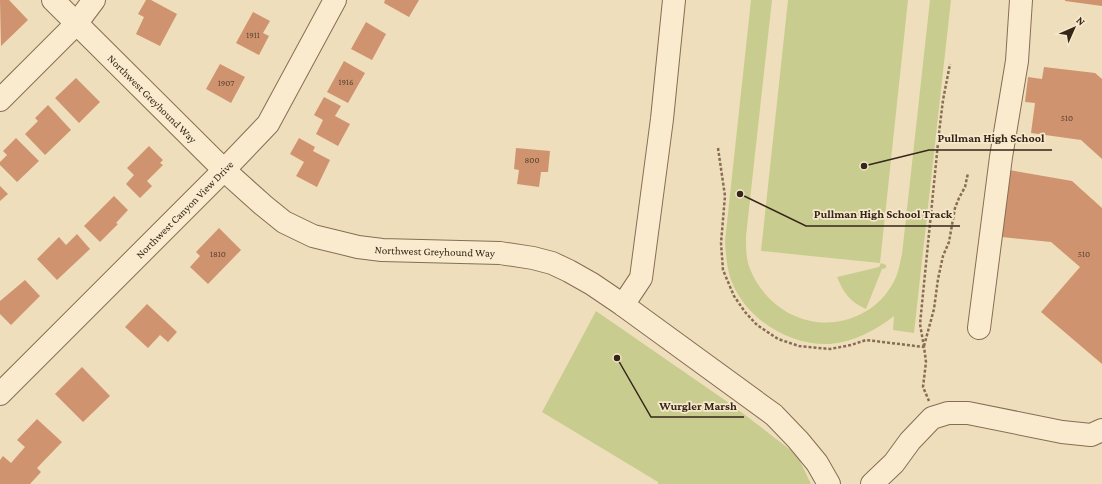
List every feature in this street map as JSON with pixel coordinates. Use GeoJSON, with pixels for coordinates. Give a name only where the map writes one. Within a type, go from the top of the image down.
{"type":"FeatureCollection","features":[{"type":"Feature","properties":{"kind":"street","name":"Northwest Greyhound Way"},"geometry":{"type":"LineString","coordinates":[[53,0],[224,170],[284,222],[313,236],[358,248],[500,253],[533,258],[552,263],[569,271],[592,284],[623,305],[774,415],[817,463],[829,484]]}},
{"type":"Feature","properties":{"kind":"street"},"geometry":{"type":"LineString","coordinates":[[0,100],[76,24],[94,0]]}},
{"type":"Feature","properties":{"kind":"street","name":"Northwest Canyon View Drive"},"geometry":{"type":"LineString","coordinates":[[0,394],[268,124],[335,0]]}},
{"type":"Feature","properties":{"kind":"street"},"geometry":{"type":"LineString","coordinates":[[623,305],[641,278],[662,119],[674,0]]}},
{"type":"Feature","properties":{"kind":"street"},"geometry":{"type":"LineString","coordinates":[[978,328],[1001,157],[1016,61],[1021,0]]}},
{"type":"Feature","properties":{"kind":"street"},"geometry":{"type":"LineString","coordinates":[[872,484],[894,463],[910,440],[932,418],[948,413],[968,413],[1062,432],[1091,435],[1102,430]]}},
{"type":"Feature","properties":{"kind":"street"},"geometry":{"type":"LineString","coordinates":[[887,484],[894,463]]}},
{"type":"Feature","properties":{"kind":"path"},"geometry":{"type":"LineString","coordinates":[[932,418],[929,399],[923,387],[926,362],[920,324],[939,133],[943,100],[950,64]]}},
{"type":"Feature","properties":{"kind":"path"},"geometry":{"type":"LineString","coordinates":[[718,148],[725,196],[721,243],[723,270],[734,296],[745,312],[757,325],[778,339],[799,346],[830,349],[851,346],[866,340],[924,347]]}},
{"type":"Feature","properties":{"kind":"path"},"geometry":{"type":"LineString","coordinates":[[924,347],[934,309],[943,256],[949,242],[956,208],[965,187],[968,173]]}},
{"type":"Feature","properties":{"kind":"green space"},"geometry":{"type":"Polygon","coordinates":[[[751,0],[772,0],[746,236],[748,261],[750,269],[758,284],[769,298],[781,308],[796,316],[811,321],[828,322],[844,320],[872,308],[886,294],[897,274],[902,254],[930,0],[951,0],[914,333],[893,330],[894,316],[880,326],[848,341],[830,344],[816,344],[802,341],[775,330],[763,322],[742,301],[732,283],[726,259],[725,241],[751,0]]]}},
{"type":"Feature","properties":{"kind":"green space"},"geometry":{"type":"Polygon","coordinates":[[[788,0],[908,0],[880,263],[761,251],[788,0]]]}},
{"type":"Feature","properties":{"kind":"green space"},"geometry":{"type":"Polygon","coordinates":[[[881,263],[886,265],[886,268],[882,269],[866,309],[851,300],[842,288],[837,277],[879,267],[881,263]]]}},
{"type":"Feature","properties":{"kind":"green space"},"geometry":{"type":"Polygon","coordinates":[[[596,311],[732,405],[797,455],[811,484],[658,484],[658,482],[542,412],[596,311]]]}},
{"type":"Feature","properties":{"kind":"building"},"geometry":{"type":"Polygon","coordinates":[[[0,0],[9,0],[28,20],[1,46],[0,0]]]}},
{"type":"Feature","properties":{"kind":"building"},"geometry":{"type":"Polygon","coordinates":[[[146,0],[151,0],[177,14],[160,46],[136,34],[144,17],[138,14],[146,0]]]}},
{"type":"Feature","properties":{"kind":"building"},"geometry":{"type":"Polygon","coordinates":[[[385,0],[419,0],[409,17],[384,3],[385,0]]]}},
{"type":"Feature","properties":{"kind":"building"},"geometry":{"type":"Polygon","coordinates":[[[1102,0],[1102,6],[1065,1],[1102,0]]]}},
{"type":"Feature","properties":{"kind":"building"},"geometry":{"type":"Polygon","coordinates":[[[253,12],[270,21],[263,33],[269,36],[259,55],[236,43],[253,12]]]}},
{"type":"Feature","properties":{"kind":"building"},"geometry":{"type":"Polygon","coordinates":[[[366,22],[386,34],[372,60],[351,49],[366,22]]]}},
{"type":"Feature","properties":{"kind":"building"},"geometry":{"type":"Polygon","coordinates":[[[344,61],[365,73],[348,103],[327,92],[344,61]]]}},
{"type":"Feature","properties":{"kind":"building"},"geometry":{"type":"Polygon","coordinates":[[[220,64],[245,77],[231,103],[206,89],[220,64]]]}},
{"type":"Feature","properties":{"kind":"building"},"geometry":{"type":"Polygon","coordinates":[[[1044,67],[1095,73],[1102,79],[1102,159],[1081,140],[1031,133],[1035,103],[1025,102],[1028,77],[1042,79],[1044,67]]]}},
{"type":"Feature","properties":{"kind":"building"},"geometry":{"type":"Polygon","coordinates":[[[76,78],[100,102],[79,123],[55,98],[76,78]]]}},
{"type":"Feature","properties":{"kind":"building"},"geometry":{"type":"Polygon","coordinates":[[[324,97],[341,106],[335,116],[350,124],[338,146],[316,134],[323,120],[314,115],[324,97]]]}},
{"type":"Feature","properties":{"kind":"building"},"geometry":{"type":"Polygon","coordinates":[[[48,105],[71,130],[45,155],[25,134],[38,121],[35,118],[48,105]]]}},
{"type":"Feature","properties":{"kind":"building"},"geometry":{"type":"Polygon","coordinates":[[[16,138],[39,161],[17,182],[0,165],[0,162],[7,155],[3,151],[16,138]]]}},
{"type":"Feature","properties":{"kind":"building"},"geometry":{"type":"Polygon","coordinates":[[[299,138],[315,147],[313,151],[330,160],[317,187],[296,176],[304,162],[290,154],[299,138]]]}},
{"type":"Feature","properties":{"kind":"building"},"geometry":{"type":"Polygon","coordinates":[[[149,146],[163,160],[160,163],[163,165],[147,181],[152,186],[140,198],[126,184],[134,175],[127,168],[149,146]]]}},
{"type":"Feature","properties":{"kind":"building"},"geometry":{"type":"Polygon","coordinates":[[[516,148],[550,151],[548,172],[541,172],[539,187],[517,184],[519,170],[514,169],[516,148]]]}},
{"type":"Feature","properties":{"kind":"building"},"geometry":{"type":"Polygon","coordinates":[[[1009,170],[1072,181],[1102,208],[1102,364],[1041,312],[1080,267],[1051,242],[1002,237],[1009,170]]]}},
{"type":"Feature","properties":{"kind":"building"},"geometry":{"type":"Polygon","coordinates":[[[0,186],[8,194],[0,201],[0,186]]]}},
{"type":"Feature","properties":{"kind":"building"},"geometry":{"type":"Polygon","coordinates":[[[114,196],[128,210],[116,223],[118,224],[100,242],[84,226],[114,196]]]}},
{"type":"Feature","properties":{"kind":"building"},"geometry":{"type":"Polygon","coordinates":[[[219,228],[241,250],[208,284],[190,267],[200,256],[196,252],[219,228]]]}},
{"type":"Feature","properties":{"kind":"building"},"geometry":{"type":"Polygon","coordinates":[[[77,234],[90,249],[57,280],[37,259],[59,237],[66,245],[77,234]]]}},
{"type":"Feature","properties":{"kind":"building"},"geometry":{"type":"Polygon","coordinates":[[[25,280],[40,296],[11,325],[0,314],[0,301],[25,280]]]}},
{"type":"Feature","properties":{"kind":"building"},"geometry":{"type":"Polygon","coordinates":[[[147,304],[177,332],[168,342],[160,335],[148,348],[125,327],[147,304]]]}},
{"type":"Feature","properties":{"kind":"building"},"geometry":{"type":"Polygon","coordinates":[[[82,367],[110,396],[83,422],[55,394],[82,367]]]}},
{"type":"Feature","properties":{"kind":"building"},"geometry":{"type":"Polygon","coordinates":[[[37,419],[62,442],[37,468],[41,472],[30,484],[0,484],[0,460],[3,456],[11,463],[25,447],[17,440],[37,419]]]}},
{"type":"Feature","properties":{"kind":"place","name":"Pullman High School"},"geometry":{"type":"Point","coordinates":[864,166]}},
{"type":"Feature","properties":{"kind":"place","name":"Pullman High School Track"},"geometry":{"type":"Point","coordinates":[740,194]}},
{"type":"Feature","properties":{"kind":"place","name":"Wurgler Marsh"},"geometry":{"type":"Point","coordinates":[617,358]}}]}
